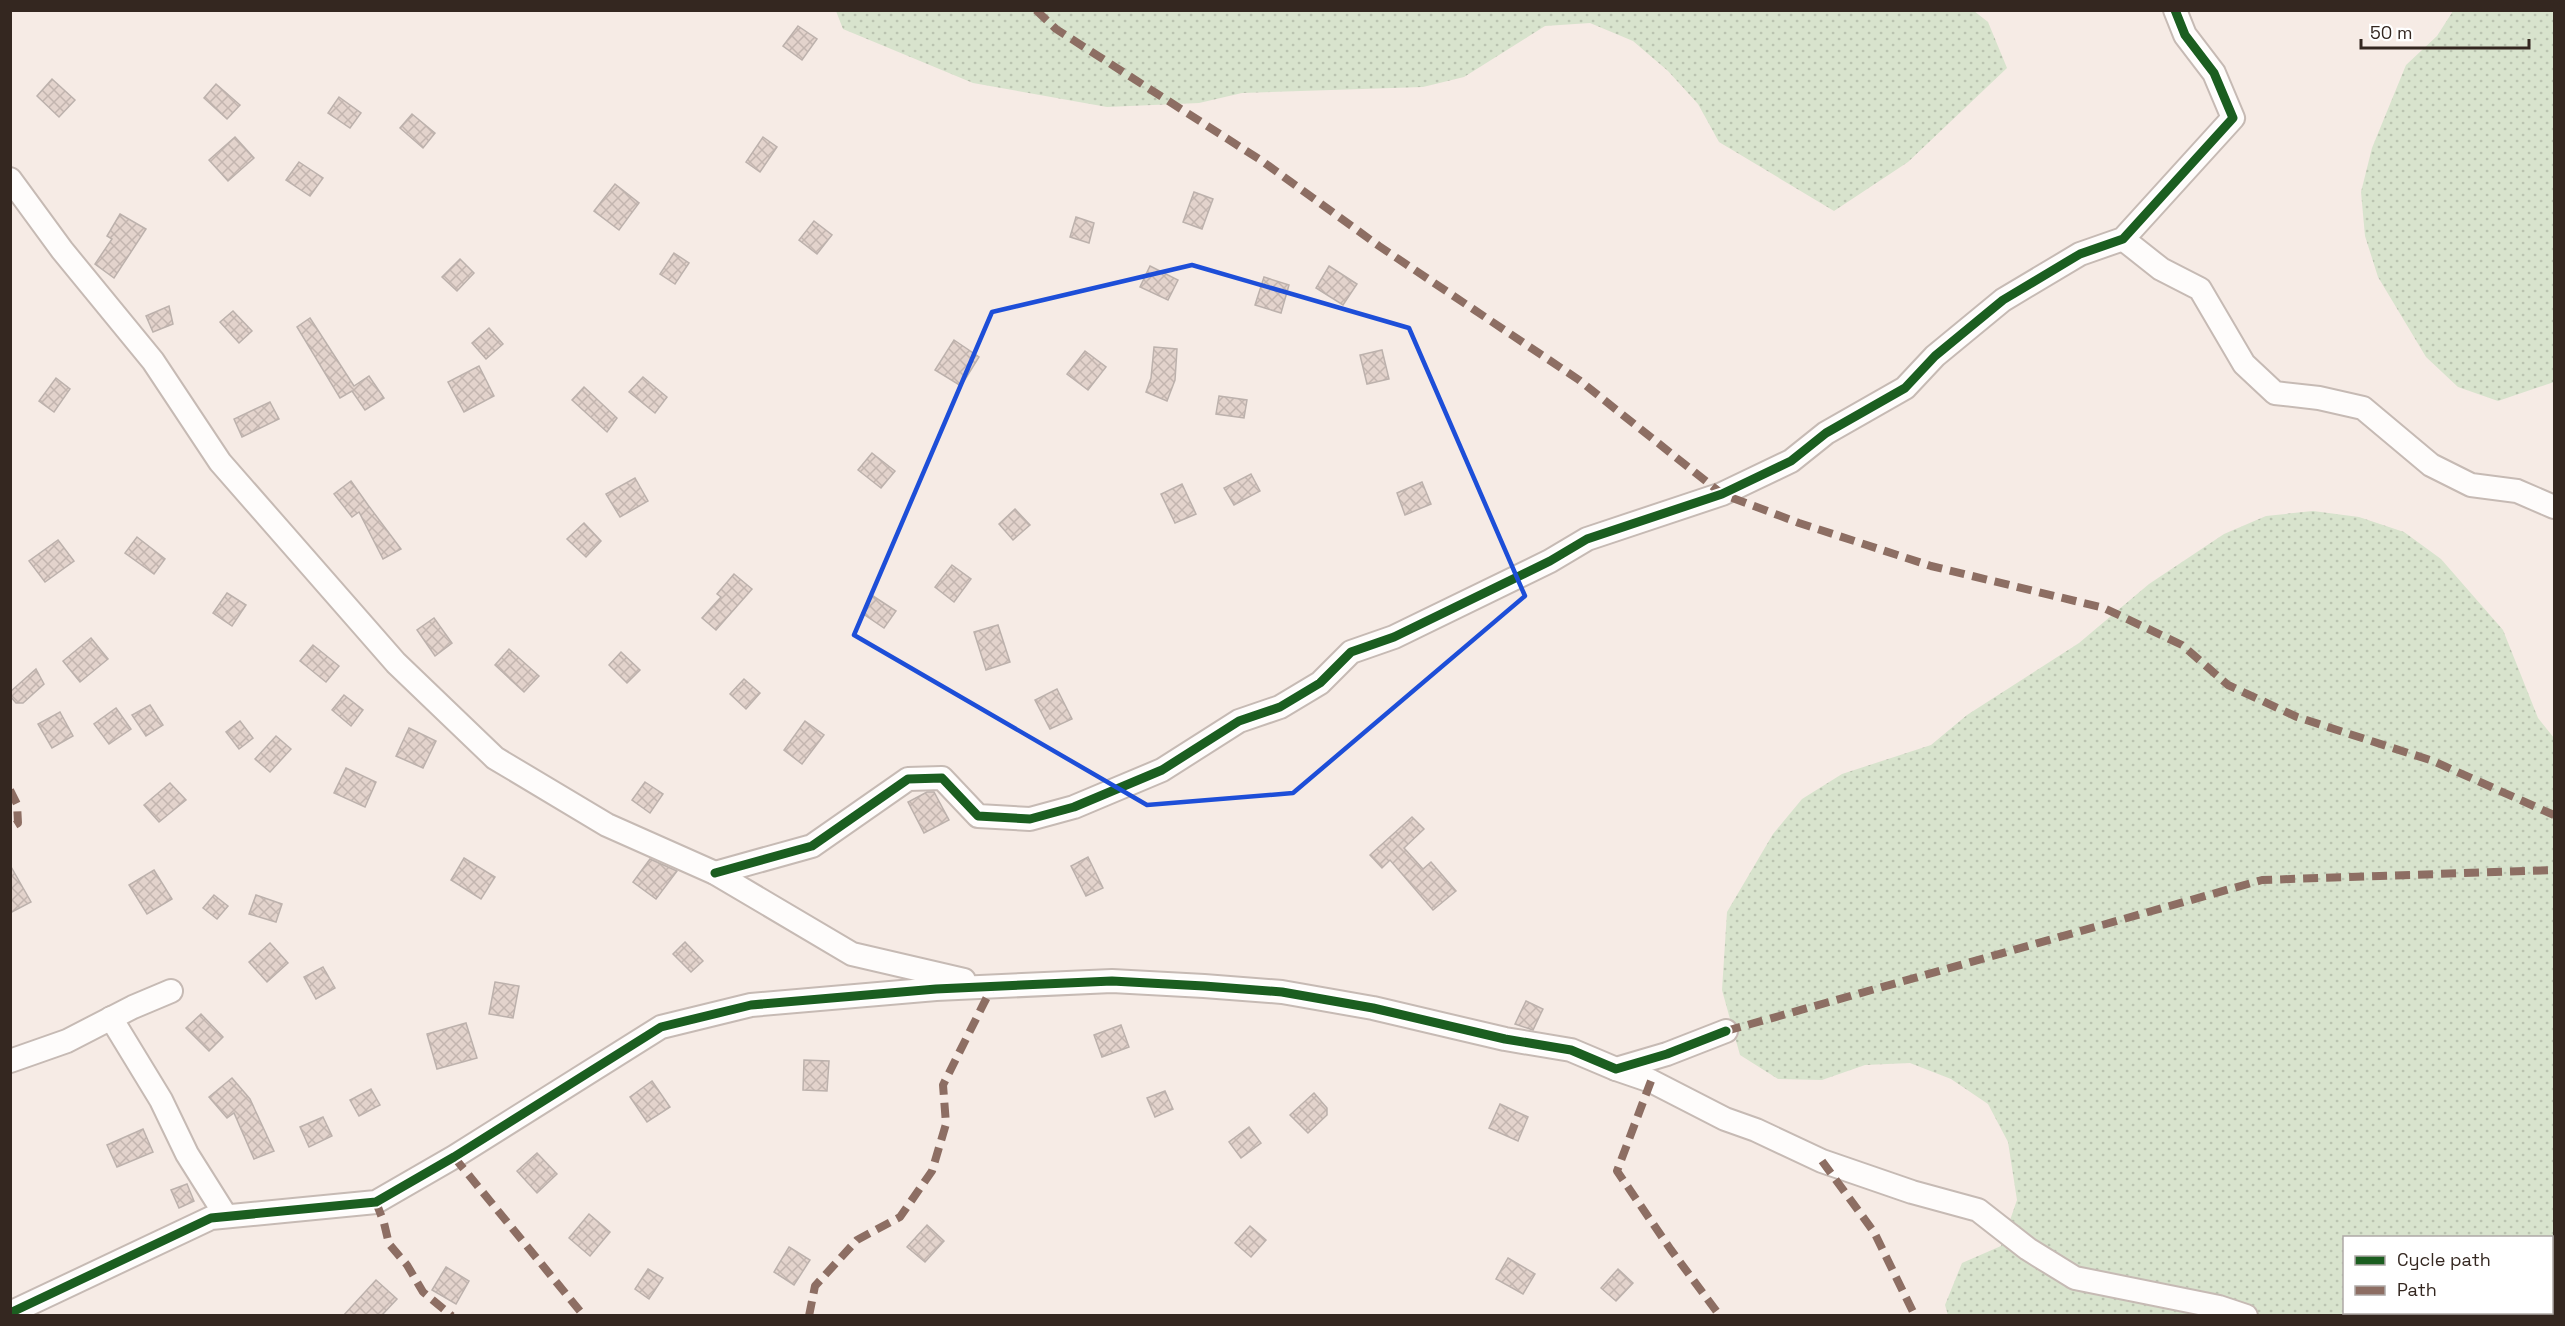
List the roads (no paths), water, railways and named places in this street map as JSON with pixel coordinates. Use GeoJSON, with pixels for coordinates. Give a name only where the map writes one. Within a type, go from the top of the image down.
{"type":"FeatureCollection","features":[{"type":"Feature","properties":{"kind":"street"},"geometry":{"type":"LineString","coordinates":[[715,873],[812,846],[908,779],[942,778],[978,816],[1030,819],[1074,807],[1162,770],[1239,721],[1280,707],[1320,683],[1351,652],[1394,637],[1550,561],[1587,539],[1722,494],[1791,461],[1826,433],[1905,388],[1935,356],[2003,300],[2080,254],[2122,239],[2233,117],[2214,73],[2186,35],[2175,10]]}},
{"type":"Feature","properties":{"kind":"street"},"geometry":{"type":"LineString","coordinates":[[10,179],[62,250],[153,361],[220,462],[396,663],[495,758],[607,825],[715,873],[852,954],[992,987]]}},
{"type":"Feature","properties":{"kind":"street"},"geometry":{"type":"LineString","coordinates":[[2122,239],[2161,269],[2200,289],[2244,364],[2275,393],[2319,398],[2363,408],[2431,465],[2471,485],[2517,491],[2554,507]]}},
{"type":"Feature","properties":{"kind":"street"},"geometry":{"type":"LineString","coordinates":[[10,1313],[211,1218],[376,1202],[454,1157],[661,1028],[751,1005],[992,987],[1112,981],[1282,992],[1373,1008],[1505,1039],[1571,1050],[1651,1081],[1725,1119],[1756,1130],[1822,1161],[1903,1189],[1978,1210],[2028,1249],[2075,1278],[2219,1307],[2246,1316]]}},
{"type":"Feature","properties":{"kind":"street"},"geometry":{"type":"LineString","coordinates":[[10,1060],[67,1041],[171,991]]}},
{"type":"Feature","properties":{"kind":"street"},"geometry":{"type":"LineString","coordinates":[[111,1018],[161,1100],[187,1154],[226,1216]]}},
{"type":"Feature","properties":{"kind":"street"},"geometry":{"type":"LineString","coordinates":[[1616,1069],[1667,1054],[1726,1031]]}}]}
